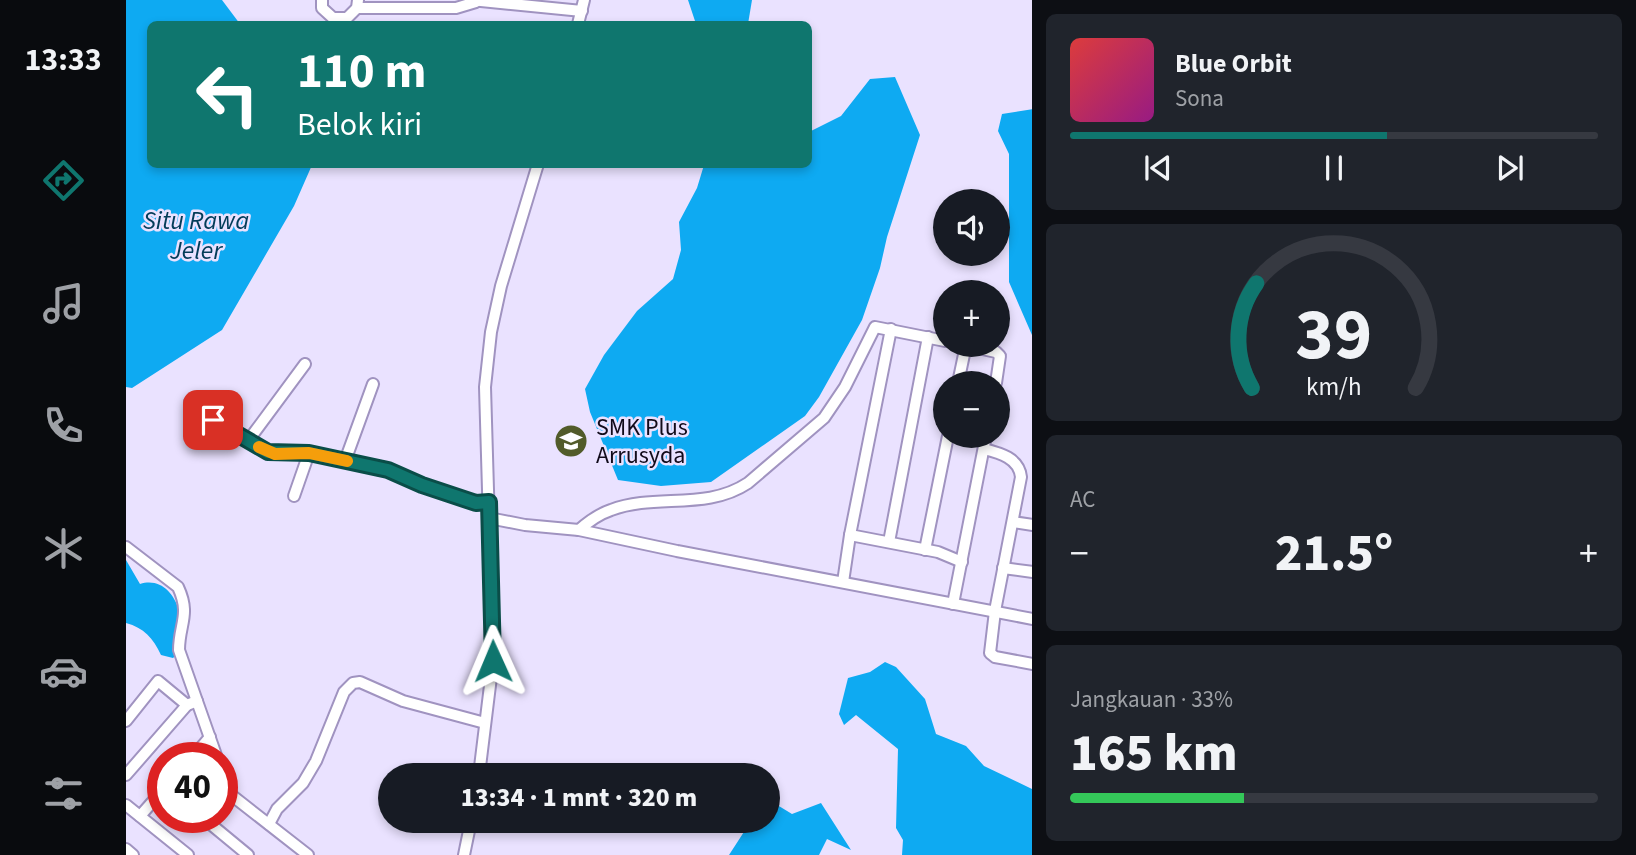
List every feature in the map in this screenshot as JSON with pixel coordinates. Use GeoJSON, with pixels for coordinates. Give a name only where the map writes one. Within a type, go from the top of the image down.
{"type":"FeatureCollection","features":[{"type":"Feature","properties":{"kind":"street"},"geometry":{"type":"LineString","coordinates":[[322,0],[322,8],[333,18],[347,18],[358,4],[456,8],[473,1],[583,5]]}},
{"type":"Feature","properties":{"kind":"street"},"geometry":{"type":"LineString","coordinates":[[480,763],[493,661],[485,387],[491,332],[501,286],[537,168]]}},
{"type":"Feature","properties":{"kind":"street"},"geometry":{"type":"LineString","coordinates":[[579,530],[593,518],[613,509],[639,504],[707,500],[738,490],[824,418],[845,387],[874,328],[880,326],[933,338]]}},
{"type":"Feature","properties":{"kind":"street"},"geometry":{"type":"LineString","coordinates":[[843,582],[891,329]]}},
{"type":"Feature","properties":{"kind":"street"},"geometry":{"type":"LineString","coordinates":[[889,542],[928,337]]}},
{"type":"Feature","properties":{"kind":"street"},"geometry":{"type":"LineString","coordinates":[[248,441],[305,364]]}},
{"type":"Feature","properties":{"kind":"street"},"geometry":{"type":"LineString","coordinates":[[345,461],[373,384]]}},
{"type":"Feature","properties":{"kind":"street"},"geometry":{"type":"LineString","coordinates":[[190,402],[213,420],[275,454],[309,453],[388,470],[422,485],[476,503],[489,502]]}},
{"type":"Feature","properties":{"kind":"street"},"geometry":{"type":"LineString","coordinates":[[925,550],[946,448]]}},
{"type":"Feature","properties":{"kind":"street"},"geometry":{"type":"LineString","coordinates":[[953,604],[984,449],[1008,457],[1020,469],[1021,477],[995,611],[990,653],[995,657],[1032,664]]}},
{"type":"Feature","properties":{"kind":"street"},"geometry":{"type":"LineString","coordinates":[[294,496],[309,453]]}},
{"type":"Feature","properties":{"kind":"street"},"geometry":{"type":"LineString","coordinates":[[489,518],[525,525],[579,530],[1032,619]]}},
{"type":"Feature","properties":{"kind":"street"},"geometry":{"type":"LineString","coordinates":[[1013,522],[1032,525]]}},
{"type":"Feature","properties":{"kind":"street"},"geometry":{"type":"LineString","coordinates":[[850,535],[925,550],[962,562]]}},
{"type":"Feature","properties":{"kind":"street"},"geometry":{"type":"LineString","coordinates":[[126,547],[178,587],[183,596],[185,619],[179,637],[179,650],[192,703],[212,742]]}},
{"type":"Feature","properties":{"kind":"street"},"geometry":{"type":"LineString","coordinates":[[1003,568],[1032,572]]}},
{"type":"Feature","properties":{"kind":"street"},"geometry":{"type":"LineString","coordinates":[[126,721],[158,681],[192,703]]}},
{"type":"Feature","properties":{"kind":"street"},"geometry":{"type":"LineString","coordinates":[[269,824],[283,802],[303,783],[316,761],[344,692],[353,683],[360,682],[403,701],[485,723]]}},
{"type":"Feature","properties":{"kind":"street"},"geometry":{"type":"LineString","coordinates":[[126,775],[192,703]]}},
{"type":"Feature","properties":{"kind":"street"},"geometry":{"type":"LineString","coordinates":[[206,742],[210,737]]}},
{"type":"Feature","properties":{"kind":"street"},"geometry":{"type":"LineString","coordinates":[[238,799],[304,854]]}},
{"type":"Feature","properties":{"kind":"street"},"geometry":{"type":"LineString","coordinates":[[126,805],[174,851],[188,855]]}},
{"type":"Feature","properties":{"kind":"street"},"geometry":{"type":"LineString","coordinates":[[140,816],[147,808]]}},
{"type":"Feature","properties":{"kind":"street"},"geometry":{"type":"LineString","coordinates":[[221,833],[248,855]]}},
{"type":"Feature","properties":{"kind":"street"},"geometry":{"type":"LineString","coordinates":[[464,855],[469,833]]}},
{"type":"Feature","properties":{"kind":"street"},"geometry":{"type":"LineString","coordinates":[[126,849],[133,855]]}},
{"type":"Feature","properties":{"kind":"water","name":"Situ Rawa Jeler"},"geometry":{"type":"Polygon","coordinates":[[[126,0],[222,0],[238,21],[147,21],[147,168],[311,168],[294,206],[222,330],[132,388],[126,387],[126,0]]]}},
{"type":"Feature","properties":{"kind":"water"},"geometry":{"type":"Polygon","coordinates":[[[688,0],[752,0],[748,21],[695,21],[688,0]]]}},
{"type":"Feature","properties":{"kind":"water"},"geometry":{"type":"Polygon","coordinates":[[[895,77],[920,135],[862,320],[819,397],[805,416],[711,482],[661,486],[618,480],[590,412],[585,389],[604,355],[637,311],[673,279],[681,250],[679,222],[697,188],[703,168],[812,168],[812,130],[841,116],[870,79],[895,77]]]}},
{"type":"Feature","properties":{"kind":"water"},"geometry":{"type":"Polygon","coordinates":[[[1032,109],[1032,335],[1009,280],[1009,154],[998,131],[1002,114],[1032,109]]]}},
{"type":"Feature","properties":{"kind":"water"},"geometry":{"type":"Polygon","coordinates":[[[126,560],[140,584],[160,585],[176,603],[179,610],[176,655],[173,658],[161,655],[147,634],[126,623],[126,560]]]}},
{"type":"Feature","properties":{"kind":"water"},"geometry":{"type":"Polygon","coordinates":[[[885,662],[896,667],[925,699],[936,734],[966,746],[984,766],[1032,789],[1032,855],[902,855],[903,840],[896,828],[898,749],[856,715],[844,725],[839,714],[848,678],[870,672],[885,662]]]}},
{"type":"Feature","properties":{"kind":"water"},"geometry":{"type":"Polygon","coordinates":[[[821,803],[851,850],[827,839],[819,855],[729,855],[743,833],[780,833],[780,807],[792,814],[821,803]]]}},
{"type":"Feature","properties":{"kind":"slow traffic"},"geometry":{"type":"LineString","coordinates":[[259,447],[275,454],[309,453],[347,461]]}},
{"type":"Feature","properties":{"kind":"place","name":"SMK Plus Arrusyda"},"geometry":{"type":"Point","coordinates":[571,441]}},
{"type":"Feature","properties":{"kind":"route"},"geometry":{"type":"LineString","coordinates":[[213,420],[268,452],[309,453],[388,470],[422,485],[476,503],[489,502],[493,661]]}}]}
